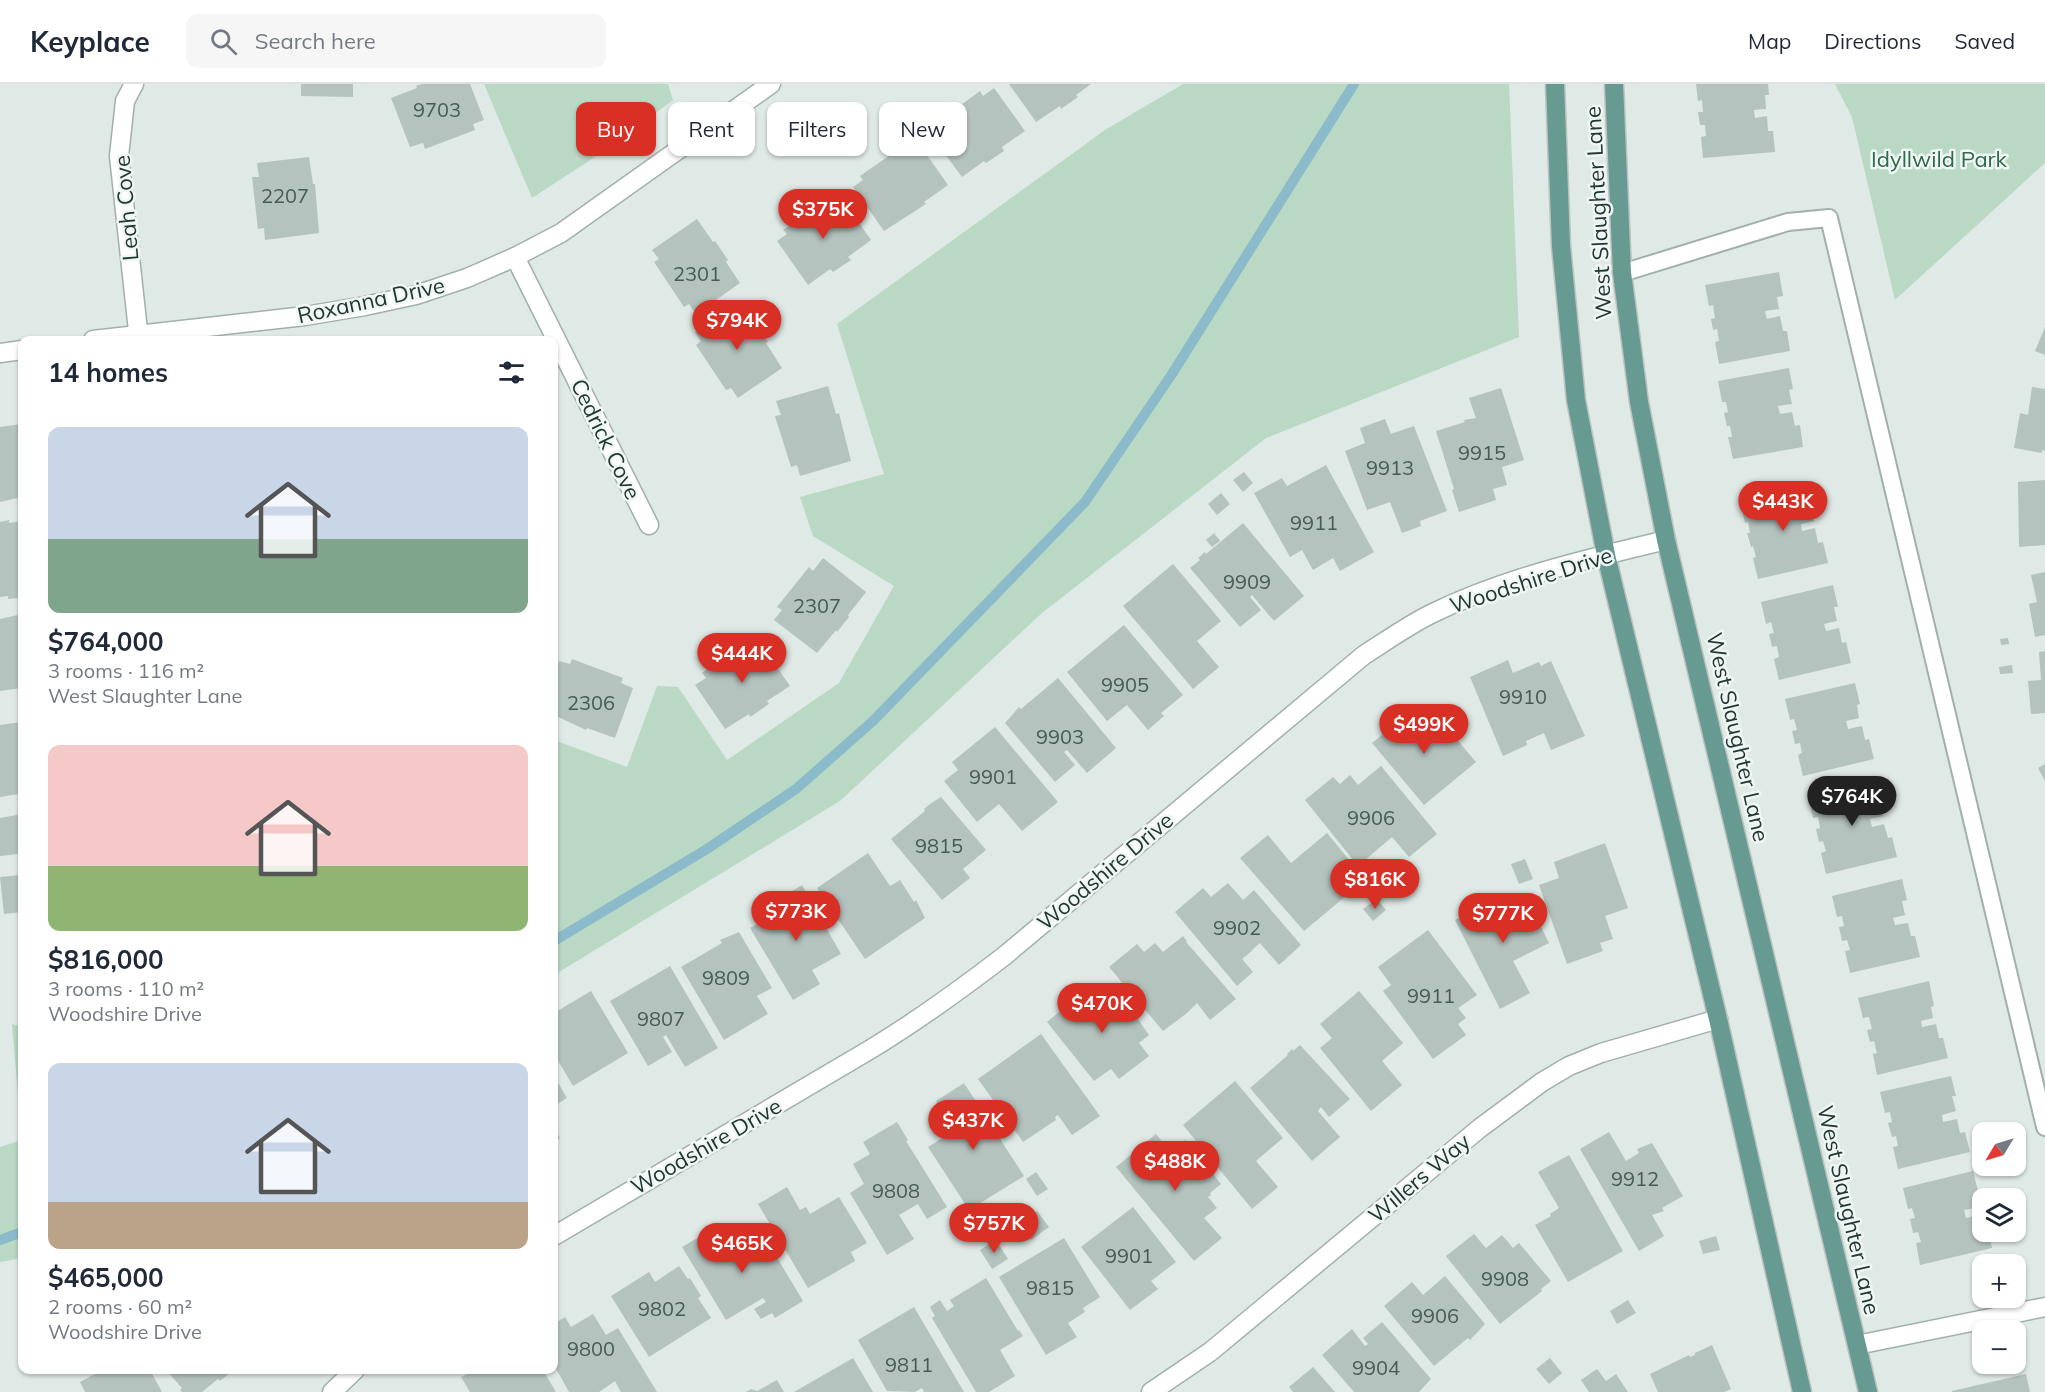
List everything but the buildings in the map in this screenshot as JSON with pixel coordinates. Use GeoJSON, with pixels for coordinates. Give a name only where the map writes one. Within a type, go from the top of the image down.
{"type":"FeatureCollection","features":[{"type":"Feature","properties":{"kind":"main road","name":"West Slaughter Lane"},"geometry":{"type":"LineString","coordinates":[[1555,84],[1561,246],[1576,400],[1606,555],[1718,1019],[1802,1392]]}},
{"type":"Feature","properties":{"kind":"main road","name":"West Slaughter Lane"},"geometry":{"type":"LineString","coordinates":[[1614,84],[1622,273],[1639,402],[1666,540],[1868,1392]]}},
{"type":"Feature","properties":{"kind":"street","name":"Leah Cove"},"geometry":{"type":"LineString","coordinates":[[134,84],[125,101],[119,156],[138,336]]}},
{"type":"Feature","properties":{"kind":"street","name":"Roxanna Drive"},"geometry":{"type":"LineString","coordinates":[[153,336],[305,315],[406,297],[467,278],[561,233],[760,87]]}},
{"type":"Feature","properties":{"kind":"street","name":"Cedrick Cove"},"geometry":{"type":"LineString","coordinates":[[515,257],[554,336]]}},
{"type":"Feature","properties":{"kind":"street","name":"Cedrick Cove"},"geometry":{"type":"LineString","coordinates":[[558,343],[649,525]]}},
{"type":"Feature","properties":{"kind":"street"},"geometry":{"type":"LineString","coordinates":[[0,352],[18,350]]}},
{"type":"Feature","properties":{"kind":"street","name":"Woodshire Drive"},"geometry":{"type":"LineString","coordinates":[[558,1234],[880,1044],[959,991],[1003,957],[1364,655],[1430,615],[1474,596],[1515,581],[1666,540]]}},
{"type":"Feature","properties":{"kind":"street","name":"Willers Way"},"geometry":{"type":"LineString","coordinates":[[1151,1392],[1210,1352],[1480,1128],[1542,1083],[1569,1066],[1601,1053],[1718,1019]]}},
{"type":"Feature","properties":{"kind":"street"},"geometry":{"type":"LineString","coordinates":[[1857,1345],[2045,1307]]}},
{"type":"Feature","properties":{"kind":"street"},"geometry":{"type":"LineString","coordinates":[[332,1392],[352,1374]]}},
{"type":"Feature","properties":{"kind":"lane"},"geometry":{"type":"LineString","coordinates":[[1622,273],[1788,222],[1828,218],[2045,1127]]}},
{"type":"Feature","properties":{"kind":"green space"},"geometry":{"type":"Polygon","coordinates":[[[484,84],[668,84],[673,100],[656,113],[656,102],[576,102],[576,156],[596,156],[532,198],[484,84]]]}},
{"type":"Feature","properties":{"kind":"green space"},"geometry":{"type":"Polygon","coordinates":[[[1183,84],[1509,84],[1519,337],[1266,438],[1042,613],[840,801],[558,973],[558,741],[627,767],[657,686],[678,687],[727,760],[839,683],[894,586],[813,536],[800,497],[884,474],[837,324],[1105,130],[1183,84]]]}},
{"type":"Feature","properties":{"kind":"green space","name":"Idyllwild Park"},"geometry":{"type":"Polygon","coordinates":[[[1835,84],[2045,84],[2045,163],[1895,300],[1852,117],[1835,84]]]}},
{"type":"Feature","properties":{"kind":"green space"},"geometry":{"type":"Polygon","coordinates":[[[12,1024],[18,1026],[18,1094],[12,1024]]]}},
{"type":"Feature","properties":{"kind":"green space"},"geometry":{"type":"Polygon","coordinates":[[[18,1141],[18,1259],[0,1262],[0,1147],[18,1141]]]}},
{"type":"Feature","properties":{"kind":"waterway"},"geometry":{"type":"LineString","coordinates":[[558,939],[707,849],[796,789],[873,721],[1085,502],[1172,374],[1354,84]]}},
{"type":"Feature","properties":{"kind":"waterway"},"geometry":{"type":"LineString","coordinates":[[0,1240],[18,1233]]}}]}
